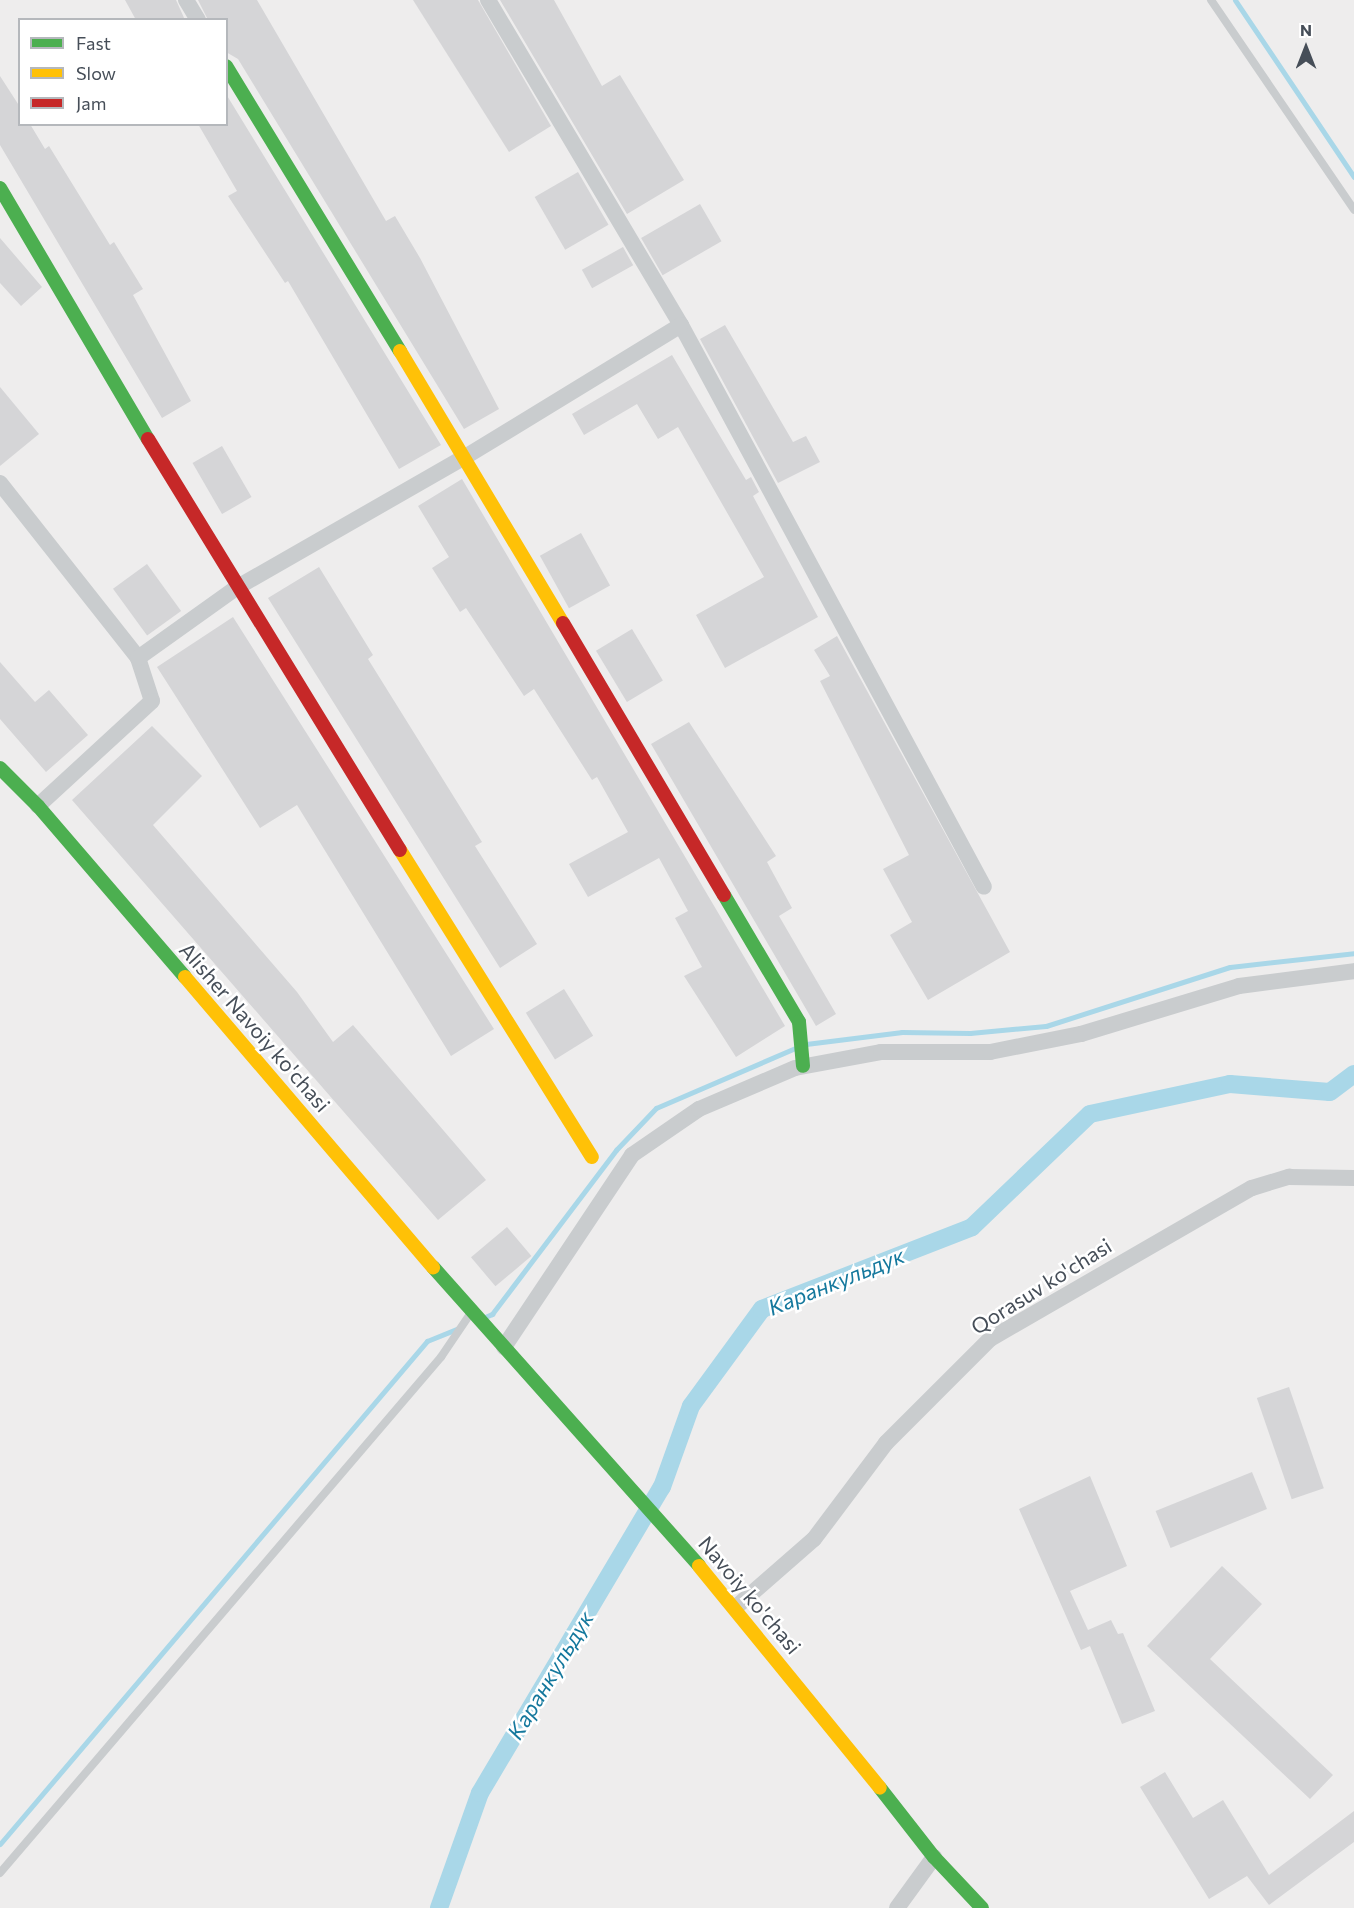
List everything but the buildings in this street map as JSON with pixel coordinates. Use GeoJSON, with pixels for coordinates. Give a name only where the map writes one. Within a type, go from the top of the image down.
{"type":"FeatureCollection","features":[{"type":"Feature","properties":{"kind":"street"},"geometry":{"type":"LineString","coordinates":[[186,0],[197,18]]}},
{"type":"Feature","properties":{"kind":"street"},"geometry":{"type":"LineString","coordinates":[[488,0],[681,324],[984,887]]}},
{"type":"Feature","properties":{"kind":"street"},"geometry":{"type":"LineString","coordinates":[[228,69],[465,457],[799,1022],[803,1066]]}},
{"type":"Feature","properties":{"kind":"street"},"geometry":{"type":"LineString","coordinates":[[0,188],[236,588],[592,1157]]}},
{"type":"Feature","properties":{"kind":"street"},"geometry":{"type":"LineString","coordinates":[[138,658],[236,588],[465,457],[681,324]]}},
{"type":"Feature","properties":{"kind":"street"},"geometry":{"type":"LineString","coordinates":[[0,483],[138,658],[152,701],[38,806]]}},
{"type":"Feature","properties":{"kind":"street","name":"Alisher Navoiy ko'chasi"},"geometry":{"type":"LineString","coordinates":[[0,768],[38,806],[474,1314]]}},
{"type":"Feature","properties":{"kind":"street"},"geometry":{"type":"LineString","coordinates":[[504,1347],[632,1155],[699,1109],[803,1066],[881,1052],[990,1052],[1081,1034],[1239,986],[1354,971]]}},
{"type":"Feature","properties":{"kind":"street","name":"Qorasuv ko'chasi"},"geometry":{"type":"LineString","coordinates":[[736,1607],[814,1539],[886,1443],[990,1339],[1252,1188],[1289,1177],[1354,1178]]}},
{"type":"Feature","properties":{"kind":"street","name":"Navoiy ko'chasi"},"geometry":{"type":"LineString","coordinates":[[474,1314],[626,1481],[736,1607],[934,1857],[982,1908]]}},
{"type":"Feature","properties":{"kind":"street"},"geometry":{"type":"LineString","coordinates":[[897,1908],[934,1857]]}},
{"type":"Feature","properties":{"kind":"lane"},"geometry":{"type":"LineString","coordinates":[[1211,0],[1354,210]]}},
{"type":"Feature","properties":{"kind":"lane"},"geometry":{"type":"LineString","coordinates":[[0,1873],[441,1357],[474,1314]]}},
{"type":"Feature","properties":{"kind":"waterway"},"geometry":{"type":"LineString","coordinates":[[1235,0],[1354,177]]}},
{"type":"Feature","properties":{"kind":"waterway"},"geometry":{"type":"LineString","coordinates":[[806,1044],[902,1032],[970,1033],[1046,1026],[1230,967],[1354,953]]}},
{"type":"Feature","properties":{"kind":"waterway"},"geometry":{"type":"LineString","coordinates":[[485,1317],[492,1314],[616,1150],[656,1108],[795,1048]]}},
{"type":"Feature","properties":{"kind":"waterway","name":"Каранкульдук"},"geometry":{"type":"LineString","coordinates":[[439,1908],[480,1793],[662,1487],[691,1406],[762,1309],[972,1227],[1090,1114],[1230,1084],[1330,1092],[1354,1074]]}},
{"type":"Feature","properties":{"kind":"waterway"},"geometry":{"type":"LineString","coordinates":[[0,1844],[427,1341],[460,1328]]}},
{"type":"Feature","properties":{"kind":"traffic: fast"},"geometry":{"type":"LineString","coordinates":[[228,69],[400,351]]}},
{"type":"Feature","properties":{"kind":"traffic: fast"},"geometry":{"type":"LineString","coordinates":[[0,188],[148,439]]}},
{"type":"Feature","properties":{"kind":"traffic: fast"},"geometry":{"type":"LineString","coordinates":[[0,768],[38,806],[185,977]]}},
{"type":"Feature","properties":{"kind":"traffic: fast"},"geometry":{"type":"LineString","coordinates":[[724,895],[799,1022],[803,1066]]}},
{"type":"Feature","properties":{"kind":"traffic: fast"},"geometry":{"type":"LineString","coordinates":[[433,1267],[699,1566]]}},
{"type":"Feature","properties":{"kind":"traffic: fast"},"geometry":{"type":"LineString","coordinates":[[880,1788],[934,1857],[982,1908]]}},
{"type":"Feature","properties":{"kind":"traffic: slow"},"geometry":{"type":"LineString","coordinates":[[400,351],[563,623]]}},
{"type":"Feature","properties":{"kind":"traffic: slow"},"geometry":{"type":"LineString","coordinates":[[400,850],[592,1157]]}},
{"type":"Feature","properties":{"kind":"traffic: slow"},"geometry":{"type":"LineString","coordinates":[[185,977],[433,1267]]}},
{"type":"Feature","properties":{"kind":"traffic: slow"},"geometry":{"type":"LineString","coordinates":[[699,1566],[880,1788]]}},
{"type":"Feature","properties":{"kind":"traffic: jam"},"geometry":{"type":"LineString","coordinates":[[148,439],[400,850]]}},
{"type":"Feature","properties":{"kind":"traffic: jam"},"geometry":{"type":"LineString","coordinates":[[563,623],[724,895]]}}]}
